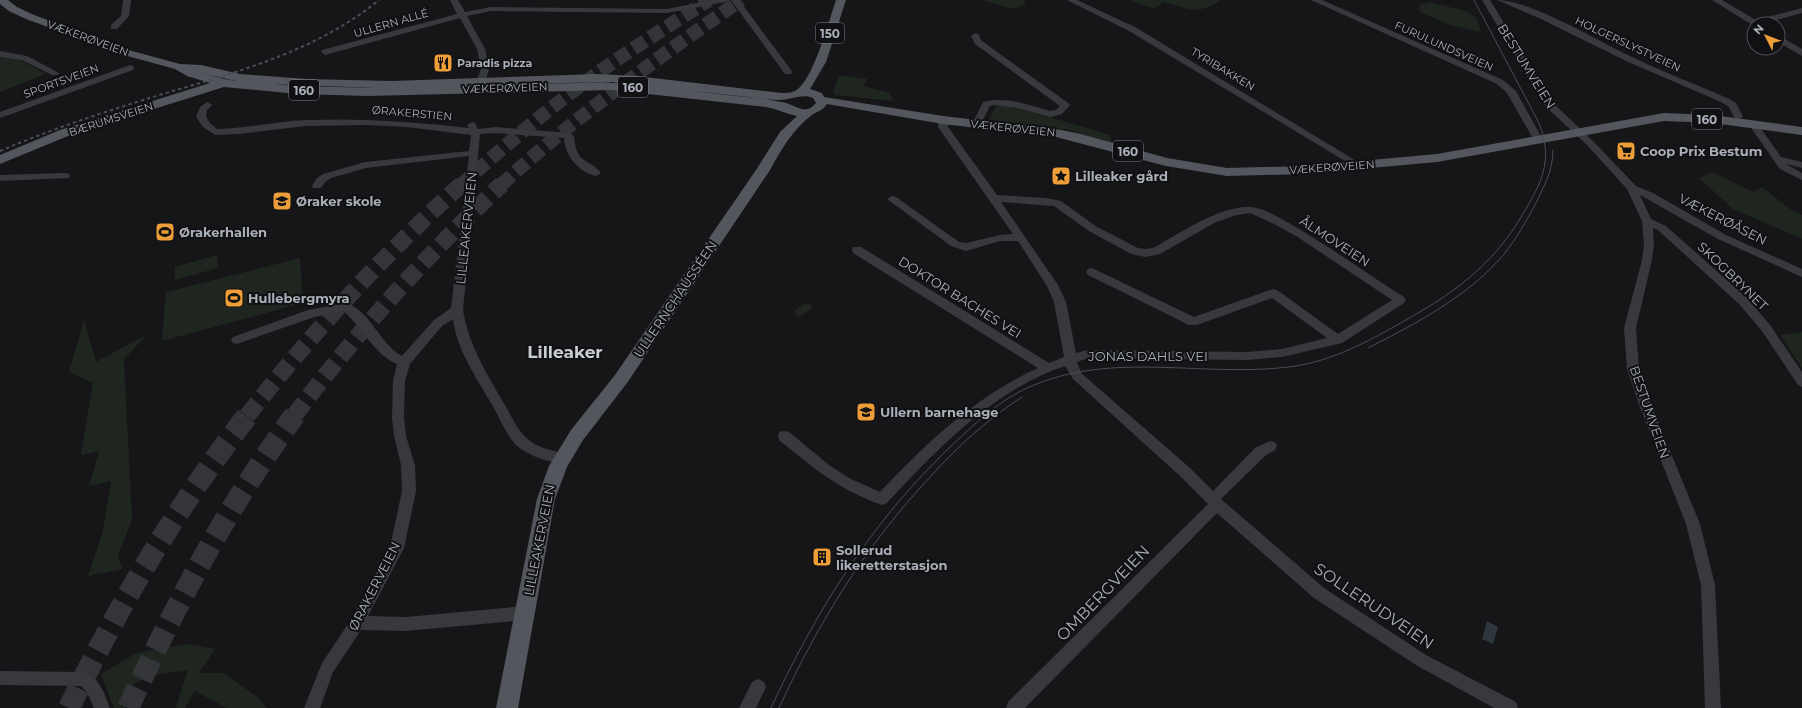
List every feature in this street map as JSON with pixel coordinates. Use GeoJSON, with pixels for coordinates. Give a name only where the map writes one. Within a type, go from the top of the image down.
{"type":"FeatureCollection","features":[{"type":"Feature","properties":{"kind":"main road","name":"VÆKERØVEIEN"},"geometry":{"type":"LineString","coordinates":[[1,0],[13,9],[30,17],[134,55],[179,67],[201,69],[240,78],[349,85],[612,86],[766,103],[792,102],[864,108],[943,120],[1056,133],[1076,137],[1166,162],[1216,171],[1265,172],[1437,158],[1664,117],[1703,118],[1802,131]]}},
{"type":"Feature","properties":{"kind":"main road","name":"ULLERNCHAUSSÉEN"},"geometry":{"type":"LineString","coordinates":[[784,135],[792,102],[809,83],[818,67],[841,0]]}},
{"type":"Feature","properties":{"kind":"main road","name":"VÆKERØVEIEN"},"geometry":{"type":"LineString","coordinates":[[179,67],[191,74],[223,83],[277,89],[344,92],[479,86]]}},
{"type":"Feature","properties":{"kind":"main road","name":"ULLERNCHAUSSÉEN"},"geometry":{"type":"LineString","coordinates":[[561,458],[621,379],[763,170],[784,135],[815,104],[820,77],[818,67]]}},
{"type":"Feature","properties":{"kind":"main road","name":"VÆKERØVEIEN"},"geometry":{"type":"LineString","coordinates":[[223,83],[240,78]]}},
{"type":"Feature","properties":{"kind":"main road","name":"BÆRUMSVEIEN"},"geometry":{"type":"LineString","coordinates":[[0,160],[64,133],[223,83]]}},
{"type":"Feature","properties":{"kind":"main road","name":"VÆKERØVEIEN"},"geometry":{"type":"LineString","coordinates":[[792,102],[815,104]]}},
{"type":"Feature","properties":{"kind":"main road","name":"LILLEAKERVEIEN"},"geometry":{"type":"LineString","coordinates":[[506,708],[549,486],[561,458]]}},
{"type":"Feature","properties":{"kind":"street"},"geometry":{"type":"LineString","coordinates":[[114,27],[125,18],[127,14],[127,0]]}},
{"type":"Feature","properties":{"kind":"street"},"geometry":{"type":"LineString","coordinates":[[454,0],[481,49],[484,69],[479,86]]}},
{"type":"Feature","properties":{"kind":"street","name":"ULLERN ALLÉ"},"geometry":{"type":"LineString","coordinates":[[325,52],[462,15],[491,9],[667,11],[725,0]]}},
{"type":"Feature","properties":{"kind":"street"},"geometry":{"type":"LineString","coordinates":[[735,0],[788,72]]}},
{"type":"Feature","properties":{"kind":"street","name":"TYRIBAKKEN"},"geometry":{"type":"LineString","coordinates":[[1072,0],[1132,29],[1358,165]]}},
{"type":"Feature","properties":{"kind":"street","name":"FURULUNDSVEIEN"},"geometry":{"type":"LineString","coordinates":[[1316,0],[1500,82],[1511,91],[1538,140]]}},
{"type":"Feature","properties":{"kind":"street","name":"BESTUMVEIEN"},"geometry":{"type":"LineString","coordinates":[[1486,0],[1546,100],[1556,113],[1578,132],[1632,188],[1648,221],[1649,245],[1647,260],[1630,328],[1633,370],[1646,407],[1693,524],[1707,579],[1712,655],[1713,708]]}},
{"type":"Feature","properties":{"kind":"street","name":"HOLGERSLYSTVEIEN"},"geometry":{"type":"LineString","coordinates":[[1501,0],[1544,17],[1629,59],[1724,100],[1733,105],[1738,117]]}},
{"type":"Feature","properties":{"kind":"street"},"geometry":{"type":"LineString","coordinates":[[1716,0],[1746,17]]}},
{"type":"Feature","properties":{"kind":"street"},"geometry":{"type":"LineString","coordinates":[[1781,16],[1802,10]]}},
{"type":"Feature","properties":{"kind":"street"},"geometry":{"type":"LineString","coordinates":[[975,36],[978,42],[1065,105],[1063,110],[1056,114],[1050,114],[1000,101],[991,101],[986,104],[977,124]]}},
{"type":"Feature","properties":{"kind":"street"},"geometry":{"type":"LineString","coordinates":[[1786,43],[1802,54]]}},
{"type":"Feature","properties":{"kind":"street"},"geometry":{"type":"LineString","coordinates":[[0,54],[24,58],[55,73]]}},
{"type":"Feature","properties":{"kind":"street","name":"SPORTSVEIEN"},"geometry":{"type":"LineString","coordinates":[[0,115],[130,68]]}},
{"type":"Feature","properties":{"kind":"street","name":"ØRAKERSTIEN"},"geometry":{"type":"LineString","coordinates":[[207,104],[201,117],[209,129],[215,132],[238,131],[306,122],[367,122],[507,130],[569,136],[569,146],[574,157],[596,173]]}},
{"type":"Feature","properties":{"kind":"street","name":"SOLLERUDVEIEN"},"geometry":{"type":"LineString","coordinates":[[943,120],[943,127],[992,198],[1021,236],[1052,285],[1060,302],[1072,366],[1077,376],[1319,593],[1421,660],[1510,708]]}},
{"type":"Feature","properties":{"kind":"street"},"geometry":{"type":"LineString","coordinates":[[1754,125],[1776,159],[1786,170],[1802,177]]}},
{"type":"Feature","properties":{"kind":"street","name":"LILLEAKERVEIEN"},"geometry":{"type":"LineString","coordinates":[[473,128],[474,153],[457,310],[458,324],[467,347],[518,437],[529,448],[561,458]]}},
{"type":"Feature","properties":{"kind":"street","name":"LILLEAKERVEIEN"},"geometry":{"type":"LineString","coordinates":[[317,186],[321,180],[327,176],[365,165],[474,153]]}},
{"type":"Feature","properties":{"kind":"street"},"geometry":{"type":"LineString","coordinates":[[1776,159],[1802,165]]}},
{"type":"Feature","properties":{"kind":"street"},"geometry":{"type":"LineString","coordinates":[[0,178],[65,176]]}},
{"type":"Feature","properties":{"kind":"street","name":"VÆKERØÅSEN"},"geometry":{"type":"LineString","coordinates":[[1632,188],[1649,195],[1736,244],[1802,273]]}},
{"type":"Feature","properties":{"kind":"street","name":"ÅLMOVEIEN"},"geometry":{"type":"LineString","coordinates":[[992,198],[1057,203],[1093,229],[1135,251],[1145,253],[1156,250],[1221,215],[1252,209],[1300,234],[1400,300]]}},
{"type":"Feature","properties":{"kind":"street"},"geometry":{"type":"LineString","coordinates":[[892,200],[955,244],[966,247],[1000,238],[1021,236]]}},
{"type":"Feature","properties":{"kind":"street","name":"SKOGBRYNET"},"geometry":{"type":"LineString","coordinates":[[1648,221],[1662,228],[1742,301],[1766,328],[1802,382]]}},
{"type":"Feature","properties":{"kind":"street","name":"DOKTOR BACHES VEI"},"geometry":{"type":"LineString","coordinates":[[857,250],[1048,368]]}},
{"type":"Feature","properties":{"kind":"street"},"geometry":{"type":"LineString","coordinates":[[1092,272],[1194,322],[1273,293],[1338,340]]}},
{"type":"Feature","properties":{"kind":"street","name":"JONAS DAHLS VEI"},"geometry":{"type":"LineString","coordinates":[[784,436],[844,482],[882,499],[947,433],[1000,393],[1048,368],[1071,358],[1088,354],[1247,356],[1282,353],[1338,340],[1400,300]]}},
{"type":"Feature","properties":{"kind":"street"},"geometry":{"type":"LineString","coordinates":[[237,340],[312,313],[345,307],[359,318],[385,352],[394,359],[404,362]]}},
{"type":"Feature","properties":{"kind":"street","name":"ØRAKERVEIEN"},"geometry":{"type":"LineString","coordinates":[[312,708],[327,668],[358,623],[397,548],[407,509],[409,479],[400,436],[398,393],[399,381],[404,362],[438,323],[457,310]]}},
{"type":"Feature","properties":{"kind":"street"},"geometry":{"type":"LineString","coordinates":[[1215,501],[1260,452],[1270,446]]}},
{"type":"Feature","properties":{"kind":"street","name":"OMBERGVEIEN"},"geometry":{"type":"LineString","coordinates":[[1014,708],[1215,501]]}},
{"type":"Feature","properties":{"kind":"street"},"geometry":{"type":"LineString","coordinates":[[358,623],[406,624],[525,613]]}},
{"type":"Feature","properties":{"kind":"street"},"geometry":{"type":"LineString","coordinates":[[0,678],[84,679],[93,686],[102,708]]}},
{"type":"Feature","properties":{"kind":"street"},"geometry":{"type":"LineString","coordinates":[[747,708],[758,687]]}},
{"type":"Feature","properties":{"kind":"shaded area"},"geometry":{"type":"Polygon","coordinates":[[[981,0],[1023,0],[1026,4],[1013,9],[981,0]]]}},
{"type":"Feature","properties":{"kind":"shaded area"},"geometry":{"type":"Polygon","coordinates":[[[1131,0],[1220,0],[1206,8],[1199,9],[1185,8],[1163,2],[1154,9],[1131,0]]]}},
{"type":"Feature","properties":{"kind":"shaded area"},"geometry":{"type":"Polygon","coordinates":[[[1430,2],[1465,11],[1477,18],[1481,32],[1450,25],[1420,12],[1420,5],[1430,2]]]}},
{"type":"Feature","properties":{"kind":"shaded area"},"geometry":{"type":"Polygon","coordinates":[[[0,57],[20,60],[46,74],[0,92],[0,57]]]}},
{"type":"Feature","properties":{"kind":"shaded area"},"geometry":{"type":"Polygon","coordinates":[[[840,75],[867,79],[864,86],[890,93],[893,101],[835,95],[833,90],[840,75]]]}},
{"type":"Feature","properties":{"kind":"shaded area"},"geometry":{"type":"Polygon","coordinates":[[[1002,105],[1110,135],[1112,143],[1070,130],[989,120],[995,107],[1002,105]]]}},
{"type":"Feature","properties":{"kind":"shaded area"},"geometry":{"type":"Polygon","coordinates":[[[1712,172],[1753,192],[1762,187],[1793,211],[1802,215],[1802,239],[1733,209],[1699,178],[1712,172]]]}},
{"type":"Feature","properties":{"kind":"shaded area"},"geometry":{"type":"Polygon","coordinates":[[[217,255],[218,268],[175,280],[175,267],[217,255]]]}},
{"type":"Feature","properties":{"kind":"shaded area","name":"Hullebergmyra"},"geometry":{"type":"Polygon","coordinates":[[[300,258],[303,303],[162,341],[166,292],[300,258]]]}},
{"type":"Feature","properties":{"kind":"shaded area"},"geometry":{"type":"Polygon","coordinates":[[[809,303],[812,305],[812,308],[801,316],[795,315],[795,310],[804,304],[809,303]]]}},
{"type":"Feature","properties":{"kind":"shaded area"},"geometry":{"type":"Polygon","coordinates":[[[84,320],[96,362],[148,334],[124,359],[132,519],[118,556],[122,569],[88,576],[102,534],[111,481],[89,486],[99,451],[81,455],[93,383],[69,372],[84,320]]]}},
{"type":"Feature","properties":{"kind":"shaded area"},"geometry":{"type":"Polygon","coordinates":[[[1802,332],[1802,368],[1780,335],[1802,332]]]}},
{"type":"Feature","properties":{"kind":"shaded area"},"geometry":{"type":"Polygon","coordinates":[[[1487,621],[1498,627],[1493,644],[1482,639],[1487,621]]]}},
{"type":"Feature","properties":{"kind":"shaded area"},"geometry":{"type":"Polygon","coordinates":[[[187,644],[215,649],[199,673],[223,673],[256,696],[267,708],[227,708],[195,691],[185,708],[176,708],[188,670],[153,675],[130,686],[125,708],[114,708],[101,674],[136,653],[187,644]]]}},
{"type":"Feature","properties":{"kind":"tunnel"},"geometry":{"type":"LineString","coordinates":[[461,185],[522,132],[585,82],[631,50],[709,0]]}},
{"type":"Feature","properties":{"kind":"tunnel"},"geometry":{"type":"LineString","coordinates":[[501,185],[588,111],[741,0]]}},
{"type":"Feature","properties":{"kind":"tunnel"},"geometry":{"type":"LineString","coordinates":[[247,416],[297,355],[350,295],[405,238],[462,184]]}},
{"type":"Feature","properties":{"kind":"tunnel"},"geometry":{"type":"LineString","coordinates":[[294,416],[342,354],[367,325],[419,267],[502,184]]}},
{"type":"Feature","properties":{"kind":"tunnel"},"geometry":{"type":"LineString","coordinates":[[69,708],[108,631],[173,520],[222,449],[248,415]]}},
{"type":"Feature","properties":{"kind":"tunnel"},"geometry":{"type":"LineString","coordinates":[[128,708],[164,632],[204,557],[247,485],[295,415]]}},
{"type":"Feature","properties":{"kind":"tram line"},"geometry":{"type":"LineString","coordinates":[[771,708],[806,638],[825,605],[868,541],[917,481],[944,453],[961,436],[1009,398],[1019,392],[1051,379],[1084,371],[1152,367],[1254,369],[1288,367],[1321,360],[1337,355],[1367,341],[1427,308],[1457,287],[1484,264],[1508,237],[1532,198],[1542,175],[1545,163],[1545,151],[1544,138],[1539,123],[1474,0]]}},
{"type":"Feature","properties":{"kind":"tram line"},"geometry":{"type":"LineString","coordinates":[[1368,348],[1405,329],[1441,307],[1459,295],[1491,268],[1509,248],[1534,207],[1549,173],[1553,158],[1553,150]]}},
{"type":"Feature","properties":{"kind":"tram line"},"geometry":{"type":"LineString","coordinates":[[779,708],[794,676],[827,615],[845,586],[885,529],[907,502],[952,454],[985,424],[1009,405],[1022,397]]}},
{"type":"Feature","properties":{"kind":"railway"},"geometry":{"type":"LineString","coordinates":[[0,151],[82,120],[278,57],[331,33],[379,0]]}},
{"type":"Feature","properties":{"kind":"place","name":"Paradis pizza"},"geometry":{"type":"Point","coordinates":[443,63]}},
{"type":"Feature","properties":{"kind":"place","name":"Coop Prix Bestum"},"geometry":{"type":"Point","coordinates":[1626,151]}},
{"type":"Feature","properties":{"kind":"place","name":"Lilleaker gård"},"geometry":{"type":"Point","coordinates":[1061,176]}},
{"type":"Feature","properties":{"kind":"place","name":"Øraker skole"},"geometry":{"type":"Point","coordinates":[282,201]}},
{"type":"Feature","properties":{"kind":"place","name":"Ørakerhallen"},"geometry":{"type":"Point","coordinates":[165,232]}},
{"type":"Feature","properties":{"kind":"place","name":"Hullebergmyra"},"geometry":{"type":"Point","coordinates":[234,298]}},
{"type":"Feature","properties":{"kind":"place","name":"Ullern barnehage"},"geometry":{"type":"Point","coordinates":[866,412]}},
{"type":"Feature","properties":{"kind":"place","name":"Sollerud likeretterstasjon"},"geometry":{"type":"Point","coordinates":[822,557]}},
{"type":"Feature","properties":{"kind":"district","name":"Lilleaker"},"geometry":{"type":"Point","coordinates":[565,352]}}]}
